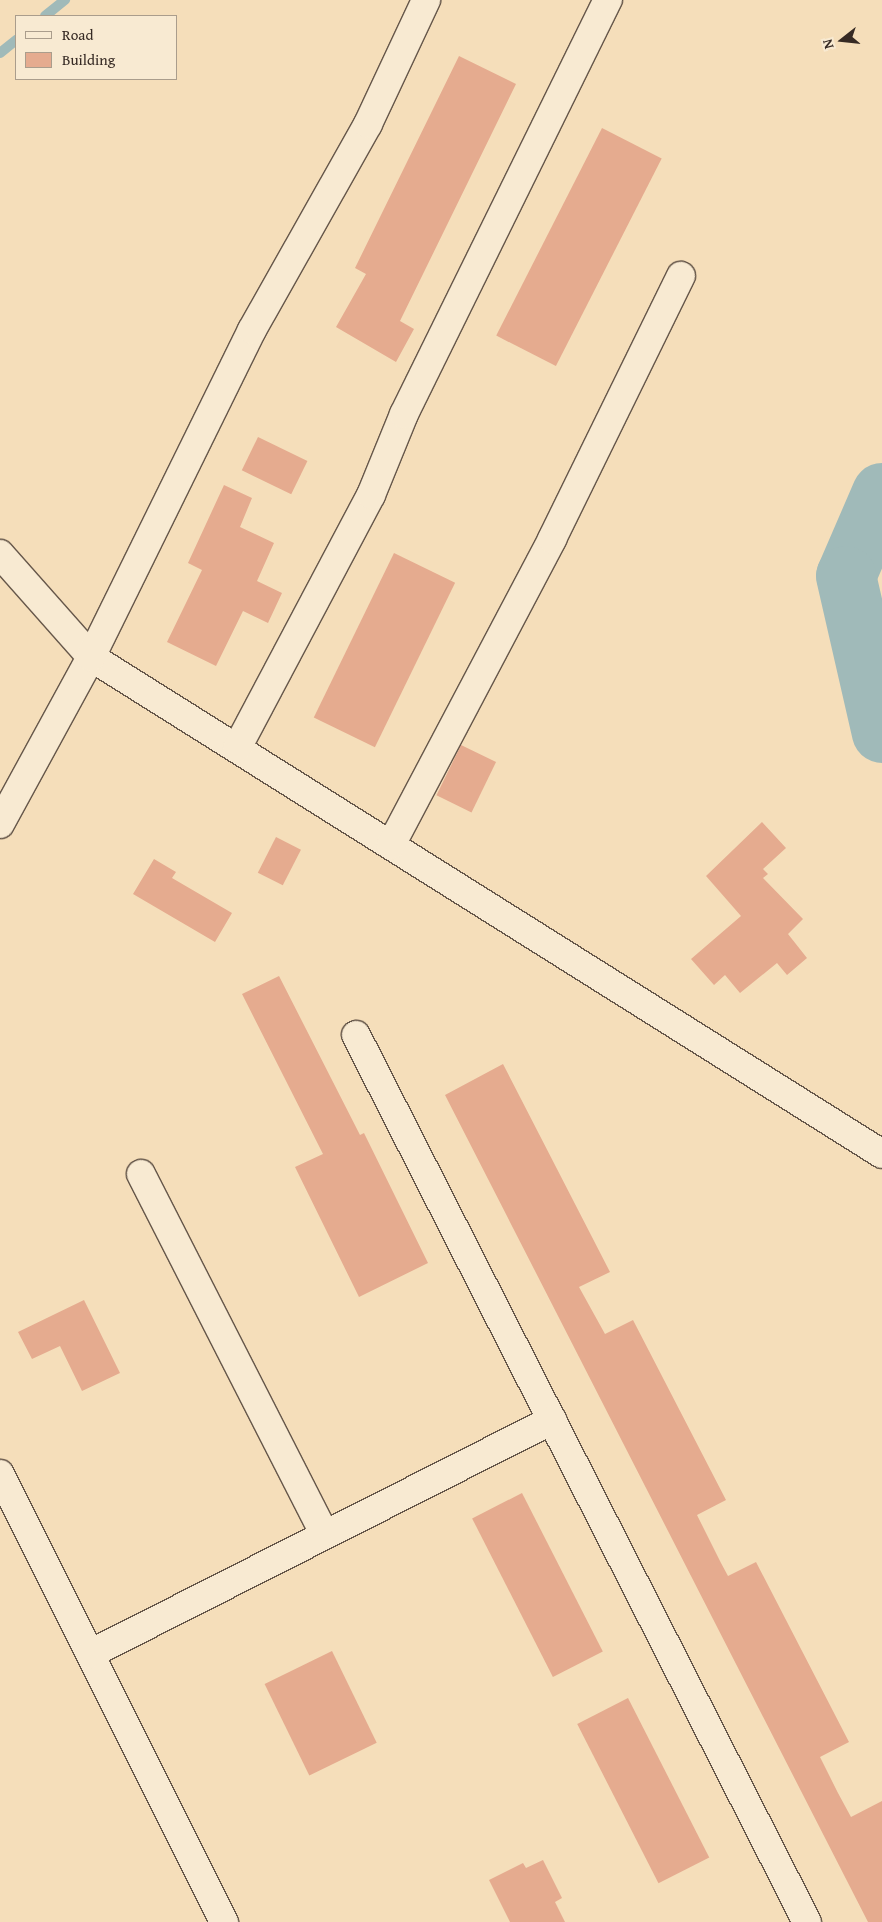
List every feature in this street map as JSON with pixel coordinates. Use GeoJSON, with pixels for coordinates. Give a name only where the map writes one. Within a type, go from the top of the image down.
{"type":"FeatureCollection","features":[{"type":"Feature","properties":{"kind":"street"},"geometry":{"type":"LineString","coordinates":[[0,824],[92,658],[252,330],[368,124],[426,0]]}},
{"type":"Feature","properties":{"kind":"street"},"geometry":{"type":"LineString","coordinates":[[237,748],[371,495],[404,414],[608,0]]}},
{"type":"Feature","properties":{"kind":"street"},"geometry":{"type":"LineString","coordinates":[[391,846],[552,538],[680,276]]}},
{"type":"Feature","properties":{"kind":"street"},"geometry":{"type":"LineString","coordinates":[[0,554],[92,658],[882,1154]]}},
{"type":"Feature","properties":{"kind":"street"},"geometry":{"type":"LineString","coordinates":[[356,1035],[807,1922]]}},
{"type":"Feature","properties":{"kind":"street"},"geometry":{"type":"LineString","coordinates":[[141,1174],[324,1533]]}},
{"type":"Feature","properties":{"kind":"street"},"geometry":{"type":"LineString","coordinates":[[90,1654],[324,1533],[552,1420]]}},
{"type":"Feature","properties":{"kind":"street"},"geometry":{"type":"LineString","coordinates":[[0,1474],[224,1922]]}},
{"type":"Feature","properties":{"kind":"building"},"geometry":{"type":"Polygon","coordinates":[[[459,56],[516,84],[400,321],[414,329],[396,362],[336,327],[366,274],[355,268],[459,56]]]}},
{"type":"Feature","properties":{"kind":"building"},"geometry":{"type":"Polygon","coordinates":[[[602,128],[662,158],[556,366],[496,336],[602,128]]]}},
{"type":"Feature","properties":{"kind":"building"},"geometry":{"type":"Polygon","coordinates":[[[258,437],[307,461],[291,494],[242,470],[258,437]]]}},
{"type":"Feature","properties":{"kind":"building"},"geometry":{"type":"Polygon","coordinates":[[[224,485],[252,498],[240,527],[274,543],[257,581],[282,593],[268,623],[243,611],[216,666],[167,642],[202,570],[188,563],[224,485]]]}},
{"type":"Feature","properties":{"kind":"building"},"geometry":{"type":"Polygon","coordinates":[[[394,553],[455,583],[375,747],[314,717],[394,553]]]}},
{"type":"Feature","properties":{"kind":"building"},"geometry":{"type":"Polygon","coordinates":[[[461,745],[496,762],[472,812],[436,795],[461,745]]]}},
{"type":"Feature","properties":{"kind":"building"},"geometry":{"type":"Polygon","coordinates":[[[762,822],[786,848],[763,869],[768,874],[763,878],[803,919],[788,934],[807,958],[787,975],[777,963],[740,993],[725,975],[714,985],[691,959],[741,916],[706,876],[762,822]]]}},
{"type":"Feature","properties":{"kind":"building"},"geometry":{"type":"Polygon","coordinates":[[[276,837],[301,850],[283,885],[258,873],[276,837]]]}},
{"type":"Feature","properties":{"kind":"building"},"geometry":{"type":"Polygon","coordinates":[[[154,859],[176,872],[172,878],[232,913],[215,942],[133,894],[154,859]]]}},
{"type":"Feature","properties":{"kind":"building"},"geometry":{"type":"Polygon","coordinates":[[[279,976],[360,1135],[364,1133],[428,1263],[359,1297],[295,1167],[323,1154],[242,994],[279,976]]]}},
{"type":"Feature","properties":{"kind":"building"},"geometry":{"type":"Polygon","coordinates":[[[503,1064],[610,1272],[579,1287],[605,1334],[633,1320],[726,1500],[697,1515],[721,1563],[728,1576],[756,1562],[849,1742],[820,1757],[838,1793],[851,1817],[882,1801],[882,1922],[868,1922],[445,1095],[503,1064]]]}},
{"type":"Feature","properties":{"kind":"building"},"geometry":{"type":"Polygon","coordinates":[[[84,1300],[120,1373],[82,1391],[60,1346],[32,1359],[18,1332],[84,1300]]]}},
{"type":"Feature","properties":{"kind":"building"},"geometry":{"type":"Polygon","coordinates":[[[522,1493],[603,1652],[553,1677],[472,1518],[522,1493]]]}},
{"type":"Feature","properties":{"kind":"building"},"geometry":{"type":"Polygon","coordinates":[[[332,1651],[377,1743],[309,1776],[265,1684],[332,1651]]]}},
{"type":"Feature","properties":{"kind":"building"},"geometry":{"type":"Polygon","coordinates":[[[628,1698],[709,1857],[658,1883],[577,1724],[628,1698]]]}},
{"type":"Feature","properties":{"kind":"building"},"geometry":{"type":"Polygon","coordinates":[[[543,1860],[562,1898],[555,1902],[565,1922],[510,1922],[489,1880],[523,1863],[526,1868],[543,1860]]]}},
{"type":"Feature","properties":{"kind":"waterway"},"geometry":{"type":"LineString","coordinates":[[46,15],[65,0]]}},
{"type":"Feature","properties":{"kind":"waterway"},"geometry":{"type":"LineString","coordinates":[[0,53],[15,41]]}},
{"type":"Feature","properties":{"kind":"waterway"},"geometry":{"type":"LineString","coordinates":[[882,493],[846,576],[882,733]]}}]}
